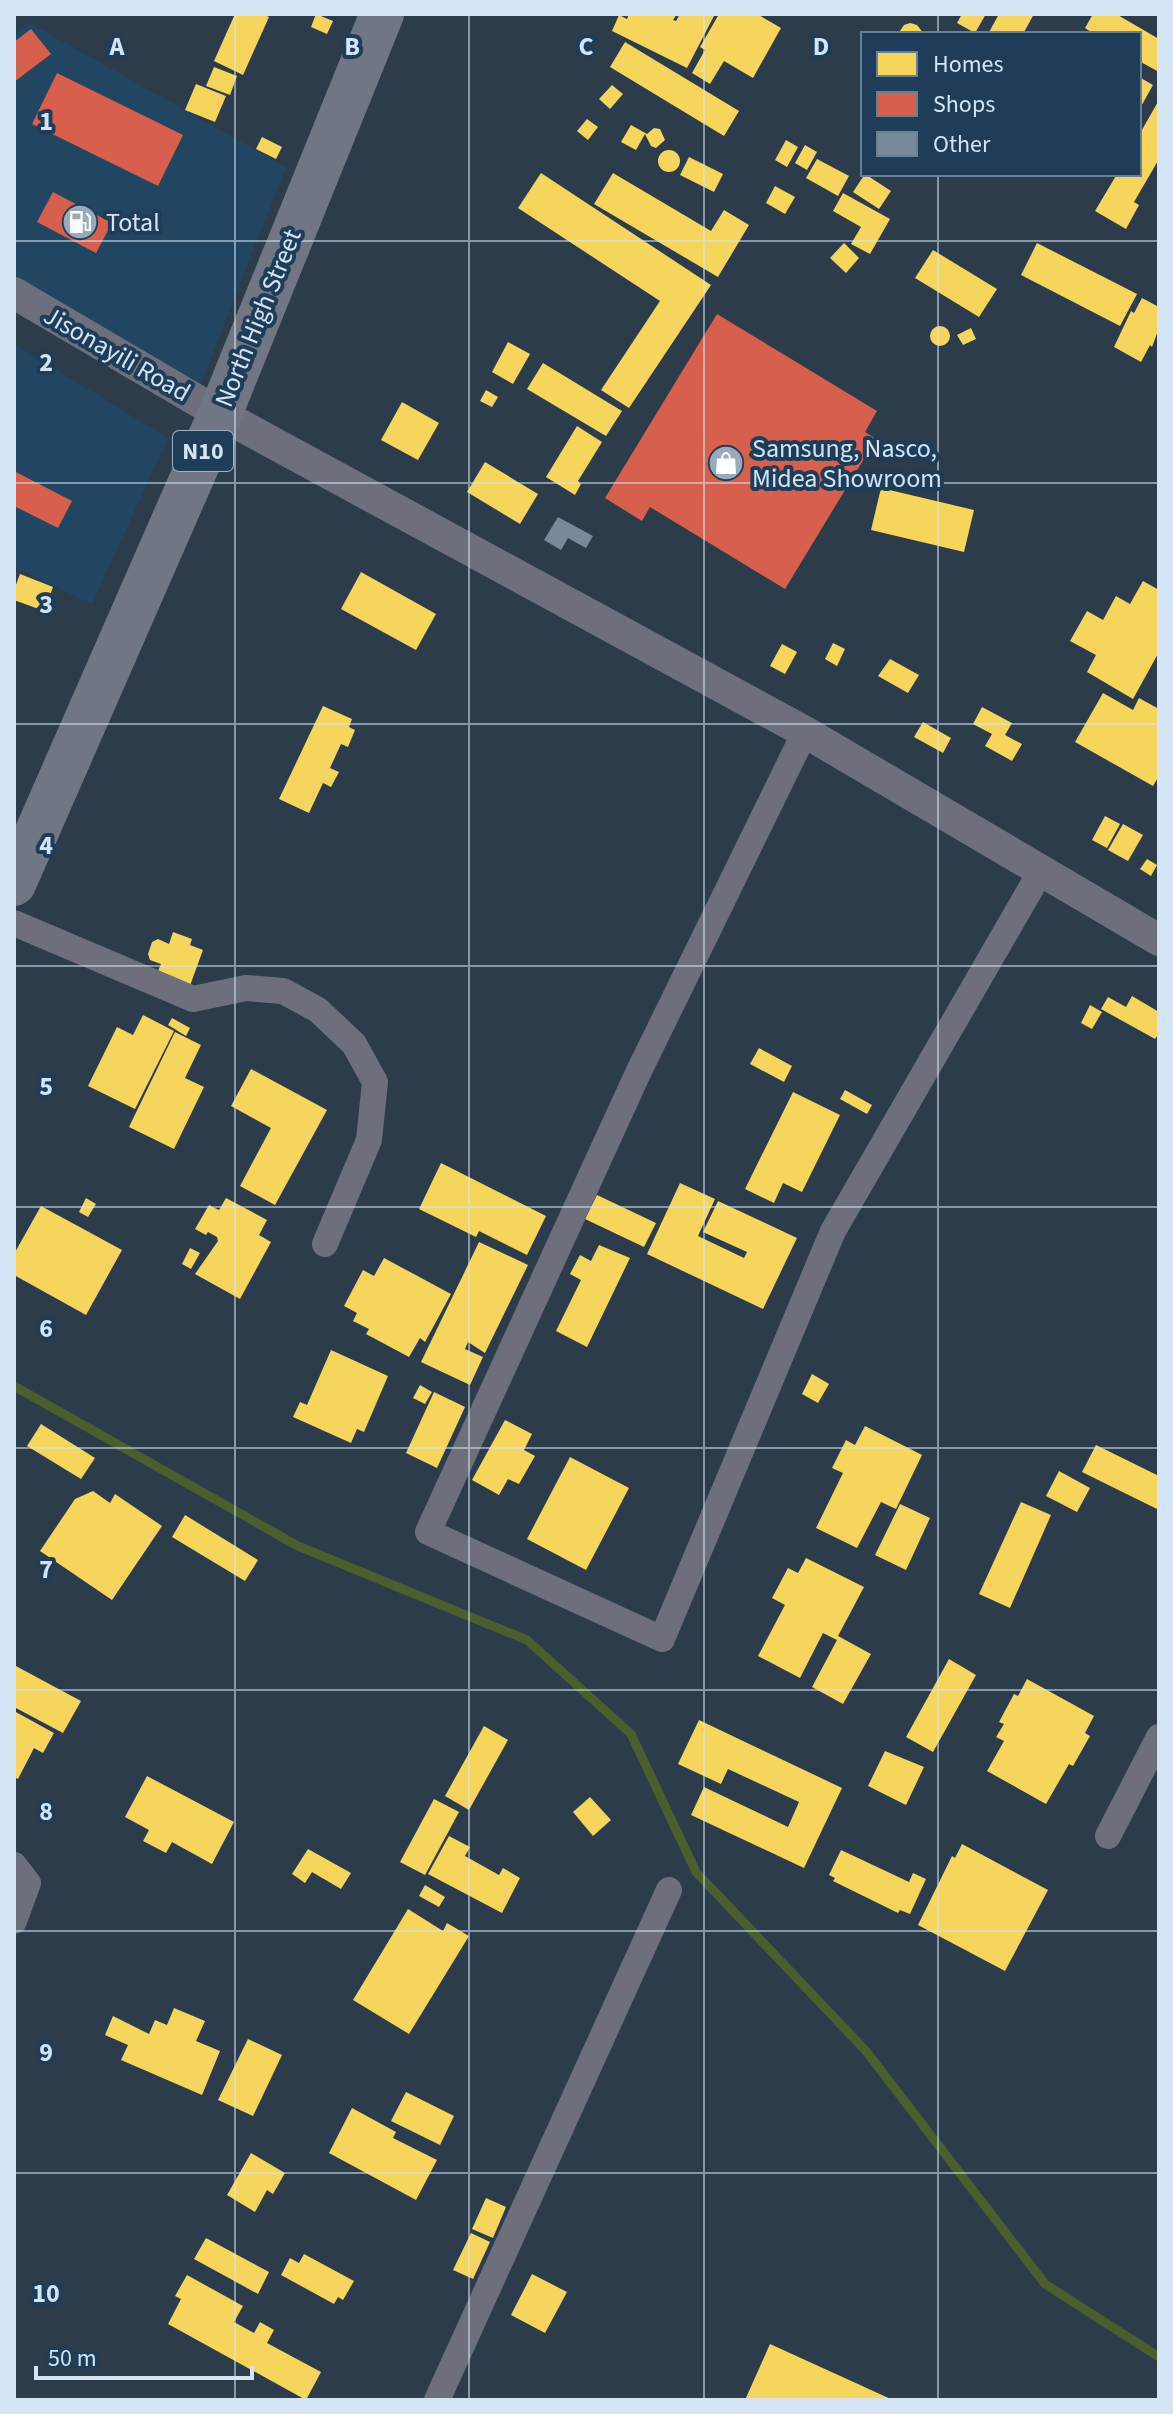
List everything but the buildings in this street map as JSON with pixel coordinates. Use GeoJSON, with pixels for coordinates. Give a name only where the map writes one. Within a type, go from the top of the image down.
{"type":"FeatureCollection","features":[{"type":"Feature","properties":{"kind":"highway","name":"North High Street"},"geometry":{"type":"LineString","coordinates":[[14,884],[220,414],[382,14]]}},
{"type":"Feature","properties":{"kind":"street","name":"Jisonayili Road"},"geometry":{"type":"LineString","coordinates":[[14,293],[220,414],[805,732],[1159,940]]}},
{"type":"Feature","properties":{"kind":"street"},"geometry":{"type":"LineString","coordinates":[[805,732],[638,1073],[428,1532],[662,1639],[833,1231],[1041,871]]}},
{"type":"Feature","properties":{"kind":"street"},"geometry":{"type":"LineString","coordinates":[[14,923],[193,999],[246,988],[283,991],[318,1010],[354,1044],[375,1082],[369,1140],[325,1244]]}},
{"type":"Feature","properties":{"kind":"street"},"geometry":{"type":"LineString","coordinates":[[1108,1836],[1159,1737]]}},
{"type":"Feature","properties":{"kind":"street"},"geometry":{"type":"LineString","coordinates":[[14,1865],[28,1883],[14,1921]]}},
{"type":"Feature","properties":{"kind":"street"},"geometry":{"type":"LineString","coordinates":[[437,2400],[669,1890]]}},
{"type":"Feature","properties":{"kind":"shaded area"},"geometry":{"type":"Polygon","coordinates":[[[28,22],[286,167],[197,394],[14,283],[14,35],[28,22]]]}},
{"type":"Feature","properties":{"kind":"shaded area"},"geometry":{"type":"Polygon","coordinates":[[[14,344],[168,438],[92,604],[14,567],[14,344]]]}},
{"type":"Feature","properties":{"kind":"waterway"},"geometry":{"type":"LineString","coordinates":[[14,1386],[298,1546],[527,1640],[631,1734],[696,1872],[866,2051],[1045,2284],[1159,2357]]}},
{"type":"Feature","properties":{"kind":"place","name":"Total"},"geometry":{"type":"Point","coordinates":[80,222]}},
{"type":"Feature","properties":{"kind":"place","name":"Samsung, Nasco, Midea Showroom"},"geometry":{"type":"Point","coordinates":[726,463]}}]}
